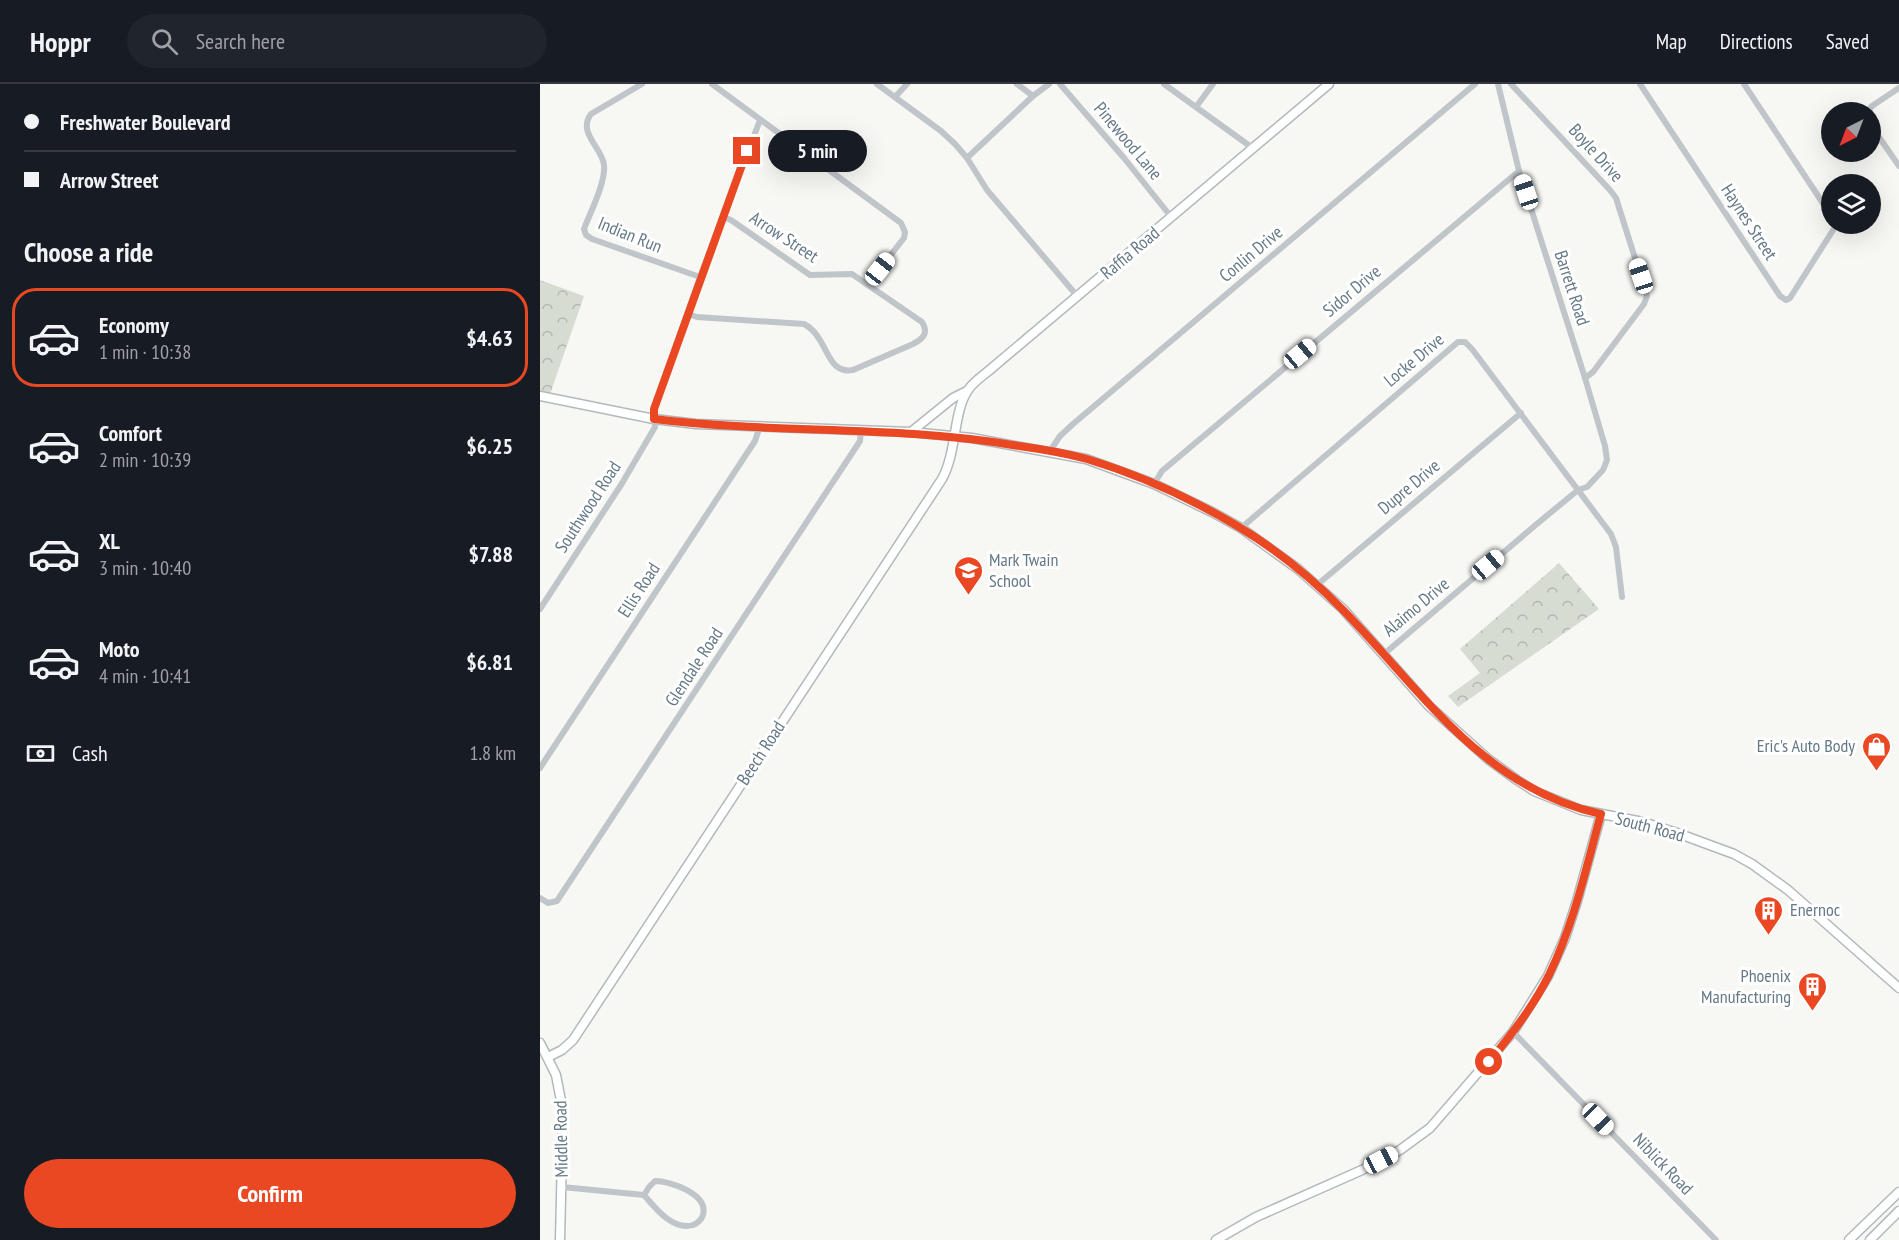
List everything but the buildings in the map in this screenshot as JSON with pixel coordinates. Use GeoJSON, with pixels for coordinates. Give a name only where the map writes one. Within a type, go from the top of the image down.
{"type":"FeatureCollection","features":[{"type":"Feature","properties":{"kind":"main road","name":"Raffia Road"},"geometry":{"type":"LineString","coordinates":[[911,432],[953,398],[967,391],[1329,84]]}},
{"type":"Feature","properties":{"kind":"main road"},"geometry":{"type":"LineString","coordinates":[[956,436],[961,405],[967,391]]}},
{"type":"Feature","properties":{"kind":"main road","name":"South Road"},"geometry":{"type":"LineString","coordinates":[[540,396],[654,419],[696,424],[911,432],[956,436],[1086,459],[1154,484],[1241,528],[1272,549],[1317,585],[1343,609],[1429,706],[1480,752],[1513,777],[1534,791],[1581,810],[1643,822],[1734,854],[1788,890],[1899,988]]}},
{"type":"Feature","properties":{"kind":"main road","name":"Beech Road"},"geometry":{"type":"LineString","coordinates":[[548,1057],[562,1050],[573,1040],[942,479],[949,466],[956,436]]}},
{"type":"Feature","properties":{"kind":"main road"},"geometry":{"type":"LineString","coordinates":[[1216,1240],[1256,1217],[1362,1170],[1400,1150],[1430,1128],[1513,1032],[1548,976],[1578,901],[1601,814]]}},
{"type":"Feature","properties":{"kind":"main road","name":"Middle Road"},"geometry":{"type":"LineString","coordinates":[[540,1043],[556,1075],[563,1111],[560,1240]]}},
{"type":"Feature","properties":{"kind":"main road"},"geometry":{"type":"LineString","coordinates":[[1849,1240],[1899,1192]]}},
{"type":"Feature","properties":{"kind":"main road"},"geometry":{"type":"LineString","coordinates":[[1870,1240],[1899,1210]]}},
{"type":"Feature","properties":{"kind":"street","name":"Indian Run"},"geometry":{"type":"LineString","coordinates":[[642,84],[591,114],[586,120],[586,129],[604,164],[603,176],[584,229],[586,235],[592,239],[700,278]]}},
{"type":"Feature","properties":{"kind":"street"},"geometry":{"type":"LineString","coordinates":[[712,84],[901,223],[905,232],[904,238],[868,284]]}},
{"type":"Feature","properties":{"kind":"street"},"geometry":{"type":"LineString","coordinates":[[877,84],[941,130],[967,158],[987,189],[1078,297]]}},
{"type":"Feature","properties":{"kind":"street"},"geometry":{"type":"LineString","coordinates":[[895,97],[907,84]]}},
{"type":"Feature","properties":{"kind":"street"},"geometry":{"type":"LineString","coordinates":[[1017,84],[1033,96]]}},
{"type":"Feature","properties":{"kind":"street"},"geometry":{"type":"LineString","coordinates":[[967,158],[1033,96],[1049,84]]}},
{"type":"Feature","properties":{"kind":"street","name":"Pinewood Lane"},"geometry":{"type":"LineString","coordinates":[[1060,84],[1172,218]]}},
{"type":"Feature","properties":{"kind":"street"},"geometry":{"type":"LineString","coordinates":[[1164,84],[1254,149]]}},
{"type":"Feature","properties":{"kind":"street"},"geometry":{"type":"LineString","coordinates":[[1196,107],[1213,84]]}},
{"type":"Feature","properties":{"kind":"street","name":"Conlin Drive"},"geometry":{"type":"LineString","coordinates":[[1050,451],[1060,436],[1073,424],[1475,84]]}},
{"type":"Feature","properties":{"kind":"street","name":"Barrett Road"},"geometry":{"type":"LineString","coordinates":[[1498,84],[1519,171],[1605,446],[1607,460],[1603,470],[1587,487],[1578,490]]}},
{"type":"Feature","properties":{"kind":"street","name":"Boyle Drive"},"geometry":{"type":"LineString","coordinates":[[1510,84],[1616,198],[1647,296],[1632,321],[1593,372],[1585,378]]}},
{"type":"Feature","properties":{"kind":"street","name":"Haynes Street"},"geometry":{"type":"LineString","coordinates":[[1640,84],[1780,296],[1786,300],[1790,298],[1829,234]]}},
{"type":"Feature","properties":{"kind":"street"},"geometry":{"type":"LineString","coordinates":[[1744,84],[1821,200]]}},
{"type":"Feature","properties":{"kind":"street"},"geometry":{"type":"LineString","coordinates":[[1878,102],[1899,88]]}},
{"type":"Feature","properties":{"kind":"street","name":"Arrow Street"},"geometry":{"type":"LineString","coordinates":[[688,314],[697,317],[804,324],[819,336],[838,369],[845,371],[853,370],[913,344],[925,334],[926,327],[922,322],[852,274],[810,276],[731,220],[723,217],[760,120]]}},
{"type":"Feature","properties":{"kind":"street"},"geometry":{"type":"LineString","coordinates":[[1881,140],[1899,166]]}},
{"type":"Feature","properties":{"kind":"street","name":"Sidor Drive"},"geometry":{"type":"LineString","coordinates":[[1154,484],[1162,471],[1519,171]]}},
{"type":"Feature","properties":{"kind":"street"},"geometry":{"type":"LineString","coordinates":[[654,419],[654,409],[723,217]]}},
{"type":"Feature","properties":{"kind":"street","name":"Locke Drive"},"geometry":{"type":"LineString","coordinates":[[1241,528],[1458,342],[1465,342],[1603,521],[1616,547],[1622,597]]}},
{"type":"Feature","properties":{"kind":"street","name":"Dupre Drive"},"geometry":{"type":"LineString","coordinates":[[1317,585],[1521,413]]}},
{"type":"Feature","properties":{"kind":"street","name":"Southwood Road"},"geometry":{"type":"LineString","coordinates":[[540,609],[631,469],[655,427],[654,419]]}},
{"type":"Feature","properties":{"kind":"street","name":"Ellis Road"},"geometry":{"type":"LineString","coordinates":[[540,768],[755,441],[760,426]]}},
{"type":"Feature","properties":{"kind":"street","name":"Glendale Road"},"geometry":{"type":"LineString","coordinates":[[540,898],[548,903],[557,901],[860,441],[861,431]]}},
{"type":"Feature","properties":{"kind":"street","name":"Alaimo Drive"},"geometry":{"type":"LineString","coordinates":[[1384,654],[1578,490]]}},
{"type":"Feature","properties":{"kind":"street","name":"Niblick Road"},"geometry":{"type":"LineString","coordinates":[[1513,1032],[1716,1240]]}},
{"type":"Feature","properties":{"kind":"street"},"geometry":{"type":"LineString","coordinates":[[562,1187],[644,1194],[666,1218],[675,1223],[693,1225],[703,1216],[698,1198],[673,1184],[664,1181],[655,1182],[644,1194]]}},
{"type":"Feature","properties":{"kind":"green space"},"geometry":{"type":"Polygon","coordinates":[[[540,280],[584,296],[547,403],[540,401],[540,280]]]}},
{"type":"Feature","properties":{"kind":"green space"},"geometry":{"type":"Polygon","coordinates":[[[1559,563],[1599,609],[1458,707],[1448,696],[1480,673],[1460,649],[1559,563]]]}},
{"type":"Feature","properties":{"kind":"place","name":"Mark Twain School"},"geometry":{"type":"Point","coordinates":[968,596]}},
{"type":"Feature","properties":{"kind":"place","name":"Eric's Auto Body"},"geometry":{"type":"Point","coordinates":[1876,772]}},
{"type":"Feature","properties":{"kind":"place","name":"Enernoc"},"geometry":{"type":"Point","coordinates":[1769,936]}},
{"type":"Feature","properties":{"kind":"place","name":"Phoenix Manufacturing"},"geometry":{"type":"Point","coordinates":[1812,1012]}},
{"type":"Feature","properties":{"kind":"route"},"geometry":{"type":"LineString","coordinates":[[747,151],[654,409],[654,419],[696,424],[911,432],[972,438],[1086,459],[1154,484],[1241,528],[1298,569],[1343,609],[1429,706],[1488,759],[1534,791],[1581,810],[1601,814],[1578,901],[1548,976],[1513,1032],[1489,1062]]}}]}
